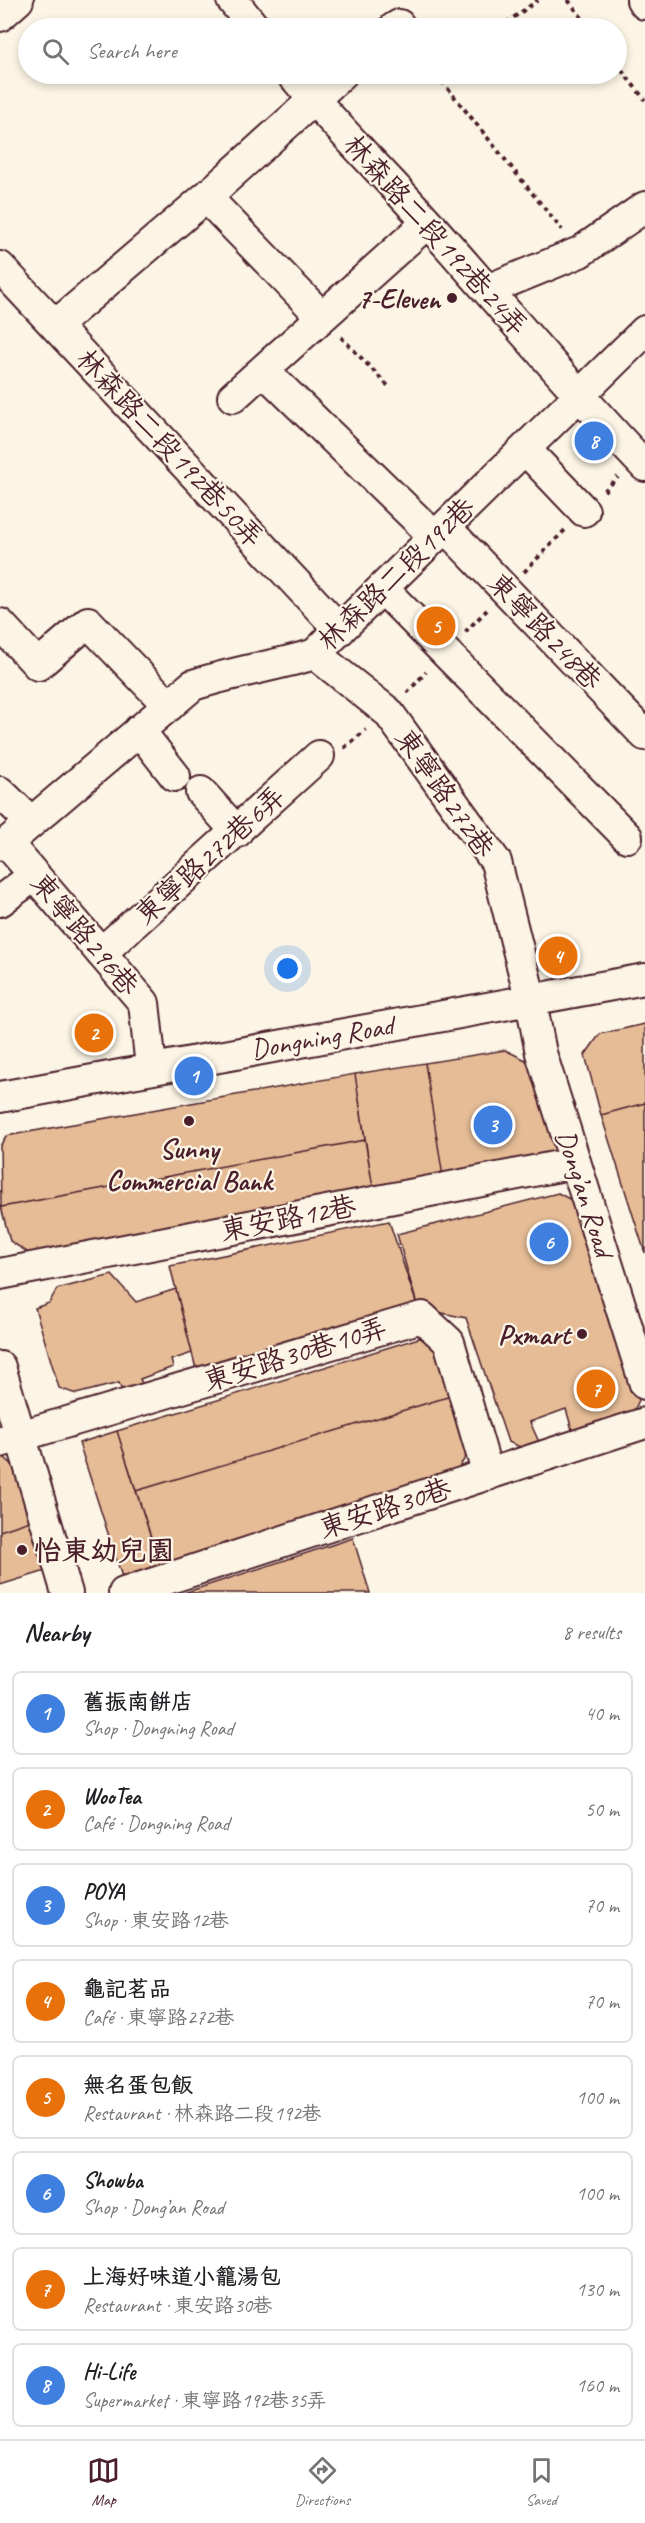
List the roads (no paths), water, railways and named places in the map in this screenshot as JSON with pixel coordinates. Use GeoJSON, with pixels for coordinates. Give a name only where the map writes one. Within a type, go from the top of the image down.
{"type":"FeatureCollection","features":[{"type":"Feature","properties":{"kind":"street"},"geometry":{"type":"LineString","coordinates":[[0,16],[18,0]]}},
{"type":"Feature","properties":{"kind":"street"},"geometry":{"type":"LineString","coordinates":[[232,0],[247,18]]}},
{"type":"Feature","properties":{"kind":"street"},"geometry":{"type":"LineString","coordinates":[[642,0],[645,4]]}},
{"type":"Feature","properties":{"kind":"street","name":"林森路二段192巷24弄"},"geometry":{"type":"LineString","coordinates":[[300,84],[487,290],[579,396],[645,466]]}},
{"type":"Feature","properties":{"kind":"street"},"geometry":{"type":"LineString","coordinates":[[56,325],[206,197],[330,84]]}},
{"type":"Feature","properties":{"kind":"street"},"geometry":{"type":"LineString","coordinates":[[206,197],[322,317]]}},
{"type":"Feature","properties":{"kind":"street"},"geometry":{"type":"LineString","coordinates":[[487,290],[580,252],[645,207]]}},
{"type":"Feature","properties":{"kind":"street"},"geometry":{"type":"LineString","coordinates":[[233,397],[427,223]]}},
{"type":"Feature","properties":{"kind":"street","name":"林森路二段192巷50弄"},"geometry":{"type":"LineString","coordinates":[[0,267],[340,630]]}},
{"type":"Feature","properties":{"kind":"street","name":"林森路二段192巷"},"geometry":{"type":"LineString","coordinates":[[4,844],[193,685],[218,677],[280,665],[315,654],[645,332]]}},
{"type":"Feature","properties":{"kind":"street","name":"東寧路248巷"},"geometry":{"type":"LineString","coordinates":[[263,370],[440,532],[645,735]]}},
{"type":"Feature","properties":{"kind":"street"},"geometry":{"type":"LineString","coordinates":[[525,449],[584,511]]}},
{"type":"Feature","properties":{"kind":"street"},"geometry":{"type":"LineString","coordinates":[[382,588],[627,837]]}},
{"type":"Feature","properties":{"kind":"street"},"geometry":{"type":"LineString","coordinates":[[0,624],[38,665],[88,622],[169,706]]}},
{"type":"Feature","properties":{"kind":"street","name":"東寧路272巷"},"geometry":{"type":"LineString","coordinates":[[315,654],[388,712],[496,862],[531,1000]]}},
{"type":"Feature","properties":{"kind":"street"},"geometry":{"type":"LineString","coordinates":[[140,730],[175,776]]}},
{"type":"Feature","properties":{"kind":"street","name":"東寧路272巷6弄"},"geometry":{"type":"LineString","coordinates":[[101,953],[319,756]]}},
{"type":"Feature","properties":{"kind":"street"},"geometry":{"type":"LineString","coordinates":[[0,792],[31,822]]}},
{"type":"Feature","properties":{"kind":"street"},"geometry":{"type":"LineString","coordinates":[[201,792],[237,831]]}},
{"type":"Feature","properties":{"kind":"street","name":"東寧路296巷"},"geometry":{"type":"LineString","coordinates":[[4,844],[35,875],[144,1004],[151,1067]]}},
{"type":"Feature","properties":{"kind":"street"},"geometry":{"type":"LineString","coordinates":[[0,901],[35,875]]}},
{"type":"Feature","properties":{"kind":"street","name":"Dongning Road"},"geometry":{"type":"LineString","coordinates":[[0,1097],[151,1067],[645,979]]}},
{"type":"Feature","properties":{"kind":"street","name":"Dong’an Road"},"geometry":{"type":"LineString","coordinates":[[531,1000],[541,1053],[645,1384]]}},
{"type":"Feature","properties":{"kind":"street","name":"東安路12巷"},"geometry":{"type":"LineString","coordinates":[[0,1274],[575,1163]]}},
{"type":"Feature","properties":{"kind":"street","name":"東安路30巷10弄"},"geometry":{"type":"LineString","coordinates":[[10,1439],[422,1317],[448,1342],[488,1475]]}},
{"type":"Feature","properties":{"kind":"street"},"geometry":{"type":"LineString","coordinates":[[0,1367],[10,1439],[68,1593]]}},
{"type":"Feature","properties":{"kind":"street","name":"東安路30巷"},"geometry":{"type":"LineString","coordinates":[[124,1593],[645,1423]]}},
{"type":"Feature","properties":{"kind":"place","name":"7-Eleven"},"geometry":{"type":"Point","coordinates":[452,298]}},
{"type":"Feature","properties":{"kind":"place","name":"Hi-Life"},"geometry":{"type":"Point","coordinates":[594,441]}},
{"type":"Feature","properties":{"kind":"place","name":"無名蛋包飯"},"geometry":{"type":"Point","coordinates":[436,626]}},
{"type":"Feature","properties":{"kind":"place","name":"龜記茗品"},"geometry":{"type":"Point","coordinates":[558,956]}},
{"type":"Feature","properties":{"kind":"place","name":"WooTea"},"geometry":{"type":"Point","coordinates":[94,1033]}},
{"type":"Feature","properties":{"kind":"place","name":"舊振南餅店"},"geometry":{"type":"Point","coordinates":[194,1076]}},
{"type":"Feature","properties":{"kind":"place","name":"Sunny Commercial Bank"},"geometry":{"type":"Point","coordinates":[189,1121]}},
{"type":"Feature","properties":{"kind":"place","name":"POYA"},"geometry":{"type":"Point","coordinates":[493,1125]}},
{"type":"Feature","properties":{"kind":"place","name":"Showba"},"geometry":{"type":"Point","coordinates":[549,1242]}},
{"type":"Feature","properties":{"kind":"place","name":"Pxmart"},"geometry":{"type":"Point","coordinates":[582,1334]}},
{"type":"Feature","properties":{"kind":"place","name":"上海好味道小籠湯包"},"geometry":{"type":"Point","coordinates":[596,1389]}},
{"type":"Feature","properties":{"kind":"place","name":"怡東幼兒園"},"geometry":{"type":"Point","coordinates":[22,1550]}}]}
